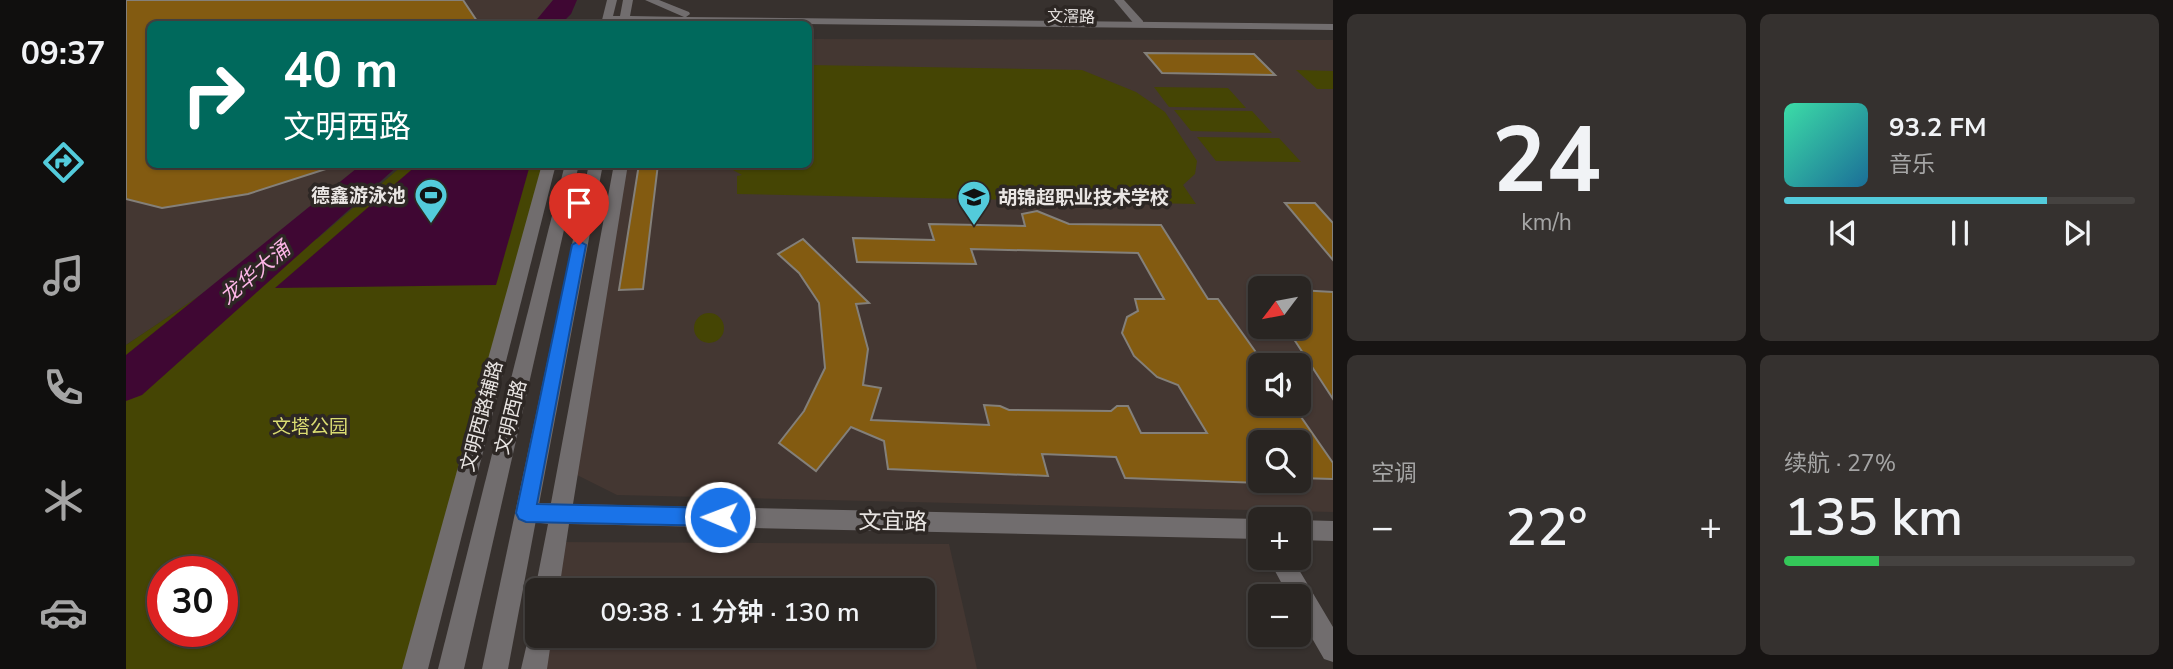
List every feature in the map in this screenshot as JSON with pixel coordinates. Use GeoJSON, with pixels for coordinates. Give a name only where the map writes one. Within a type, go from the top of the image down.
{"type":"FeatureCollection","features":[{"type":"Feature","properties":{"kind":"street"},"geometry":{"type":"LineString","coordinates":[[606,21],[612,0]]}},
{"type":"Feature","properties":{"kind":"street"},"geometry":{"type":"LineString","coordinates":[[624,21],[628,0]]}},
{"type":"Feature","properties":{"kind":"street"},"geometry":{"type":"LineString","coordinates":[[650,0],[676,12],[712,20]]}},
{"type":"Feature","properties":{"kind":"street"},"geometry":{"type":"LineString","coordinates":[[1119,0],[1139,23]]}},
{"type":"Feature","properties":{"kind":"street","name":"文滘路"},"geometry":{"type":"LineString","coordinates":[[668,21],[1139,23],[1333,27]]}},
{"type":"Feature","properties":{"kind":"street","name":"文滘路"},"geometry":{"type":"LineString","coordinates":[[812,29],[1333,35]]}},
{"type":"Feature","properties":{"kind":"street","name":"文明西路辅路"},"geometry":{"type":"LineString","coordinates":[[415,669],[548,168]]}},
{"type":"Feature","properties":{"kind":"street","name":"文明西路"},"geometry":{"type":"LineString","coordinates":[[451,669],[571,168]]}},
{"type":"Feature","properties":{"kind":"street","name":"文明西路"},"geometry":{"type":"LineString","coordinates":[[495,669],[595,168]]}},
{"type":"Feature","properties":{"kind":"street"},"geometry":{"type":"LineString","coordinates":[[549,578],[620,168]]}},
{"type":"Feature","properties":{"kind":"street","name":"文宜路"},"geometry":{"type":"LineString","coordinates":[[526,513],[1248,529]]}},
{"type":"Feature","properties":{"kind":"street"},"geometry":{"type":"LineString","coordinates":[[1311,530],[1333,531]]}},
{"type":"Feature","properties":{"kind":"street"},"geometry":{"type":"LineString","coordinates":[[1286,570],[1333,650]]}},
{"type":"Feature","properties":{"kind":"street"},"geometry":{"type":"LineString","coordinates":[[534,669],[538,648]]}},
{"type":"Feature","properties":{"kind":"shaded area"},"geometry":{"type":"Polygon","coordinates":[[[126,0],[553,0],[551,8],[537,21],[147,21],[147,168],[369,168],[292,234],[126,345],[126,0]]]}},
{"type":"Feature","properties":{"kind":"shaded area","name":"胡锦超职业技术学校"},"geometry":{"type":"Polygon","coordinates":[[[812,39],[1333,40],[1333,512],[1311,511],[1311,507],[1248,507],[1248,510],[617,495],[573,473],[624,168],[812,168],[812,39]]]}},
{"type":"Feature","properties":{"kind":"shaded area","name":"德鑫游泳池"},"geometry":{"type":"Polygon","coordinates":[[[414,168],[529,168],[496,285],[275,288],[414,168]]]}},
{"type":"Feature","properties":{"kind":"shaded area"},"geometry":{"type":"Polygon","coordinates":[[[549,542],[949,544],[977,669],[526,669],[530,648],[935,648],[935,578],[542,578],[549,542]]]}},
{"type":"Feature","properties":{"kind":"green space"},"geometry":{"type":"Polygon","coordinates":[[[812,65],[1082,70],[1136,92],[1165,112],[1197,161],[1195,174],[1183,185],[1196,204],[737,194],[737,176],[742,175],[729,168],[812,168],[812,65]]]}},
{"type":"Feature","properties":{"kind":"green space"},"geometry":{"type":"Polygon","coordinates":[[[1296,70],[1333,71],[1333,89],[1317,89],[1296,70]]]}},
{"type":"Feature","properties":{"kind":"green space"},"geometry":{"type":"Polygon","coordinates":[[[1154,87],[1228,88],[1246,108],[1169,107],[1154,87]]]}},
{"type":"Feature","properties":{"kind":"green space"},"geometry":{"type":"Polygon","coordinates":[[[1174,110],[1252,111],[1272,133],[1191,131],[1174,110]]]}},
{"type":"Feature","properties":{"kind":"green space"},"geometry":{"type":"Polygon","coordinates":[[[1197,137],[1279,138],[1301,162],[1216,161],[1197,137]]]}},
{"type":"Feature","properties":{"kind":"green space","name":"文塔公园"},"geometry":{"type":"Polygon","coordinates":[[[400,168],[554,168],[421,669],[126,669],[126,345],[292,234],[317,239],[400,168]]]}},
{"type":"Feature","properties":{"kind":"green space"},"geometry":{"type":"Polygon","coordinates":[[[709,313],[720,317],[724,328],[720,339],[709,343],[698,339],[694,328],[698,317],[709,313]]]}},
{"type":"Feature","properties":{"kind":"building"},"geometry":{"type":"Polygon","coordinates":[[[126,0],[463,0],[477,21],[147,21],[147,168],[329,168],[248,194],[162,208],[126,199],[126,0]]]}},
{"type":"Feature","properties":{"kind":"building"},"geometry":{"type":"Polygon","coordinates":[[[1145,53],[1254,54],[1275,75],[1162,73],[1145,53]]]}},
{"type":"Feature","properties":{"kind":"building"},"geometry":{"type":"Polygon","coordinates":[[[638,168],[658,168],[643,289],[619,290],[638,168]]]}},
{"type":"Feature","properties":{"kind":"building"},"geometry":{"type":"Polygon","coordinates":[[[1285,203],[1315,203],[1333,223],[1333,260],[1285,203]]]}},
{"type":"Feature","properties":{"kind":"building"},"geometry":{"type":"Polygon","coordinates":[[[1037,211],[1069,224],[1161,225],[1208,299],[1218,299],[1256,353],[1248,353],[1248,416],[1300,416],[1310,430],[1248,430],[1248,483],[1125,478],[1116,457],[1042,454],[1048,476],[888,469],[884,441],[851,427],[816,471],[779,443],[804,411],[825,368],[819,303],[799,273],[778,254],[803,239],[869,303],[856,304],[868,349],[863,385],[881,388],[871,420],[989,425],[984,405],[1000,406],[1009,410],[1111,411],[1117,406],[1128,406],[1141,433],[1207,433],[1178,385],[1157,377],[1134,356],[1122,333],[1127,317],[1138,311],[1135,299],[1164,299],[1138,253],[971,249],[976,264],[857,262],[853,238],[934,240],[929,224],[1025,226],[1022,214],[1037,211]]]}},
{"type":"Feature","properties":{"kind":"building"},"geometry":{"type":"Polygon","coordinates":[[[1311,291],[1333,292],[1333,399],[1311,365],[1311,353],[1303,353],[1294,340],[1311,340],[1311,291]]]}},
{"type":"Feature","properties":{"kind":"building"},"geometry":{"type":"Polygon","coordinates":[[[1311,431],[1333,463],[1333,479],[1311,478],[1311,431]]]}},
{"type":"Feature","properties":{"kind":"waterway","name":"龙华大涌"},"geometry":{"type":"LineString","coordinates":[[550,21],[558,14],[565,0]]}},
{"type":"Feature","properties":{"kind":"waterway","name":"龙华大涌"},"geometry":{"type":"LineString","coordinates":[[126,382],[378,168]]}},
{"type":"Feature","properties":{"kind":"place","name":"德鑫游泳池"},"geometry":{"type":"Point","coordinates":[431,225]}},
{"type":"Feature","properties":{"kind":"place","name":"胡锦超职业技术学校"},"geometry":{"type":"Point","coordinates":[974,227]}},
{"type":"Feature","properties":{"kind":"route"},"geometry":{"type":"LineString","coordinates":[[579,245],[526,513],[720,517]]}}]}
